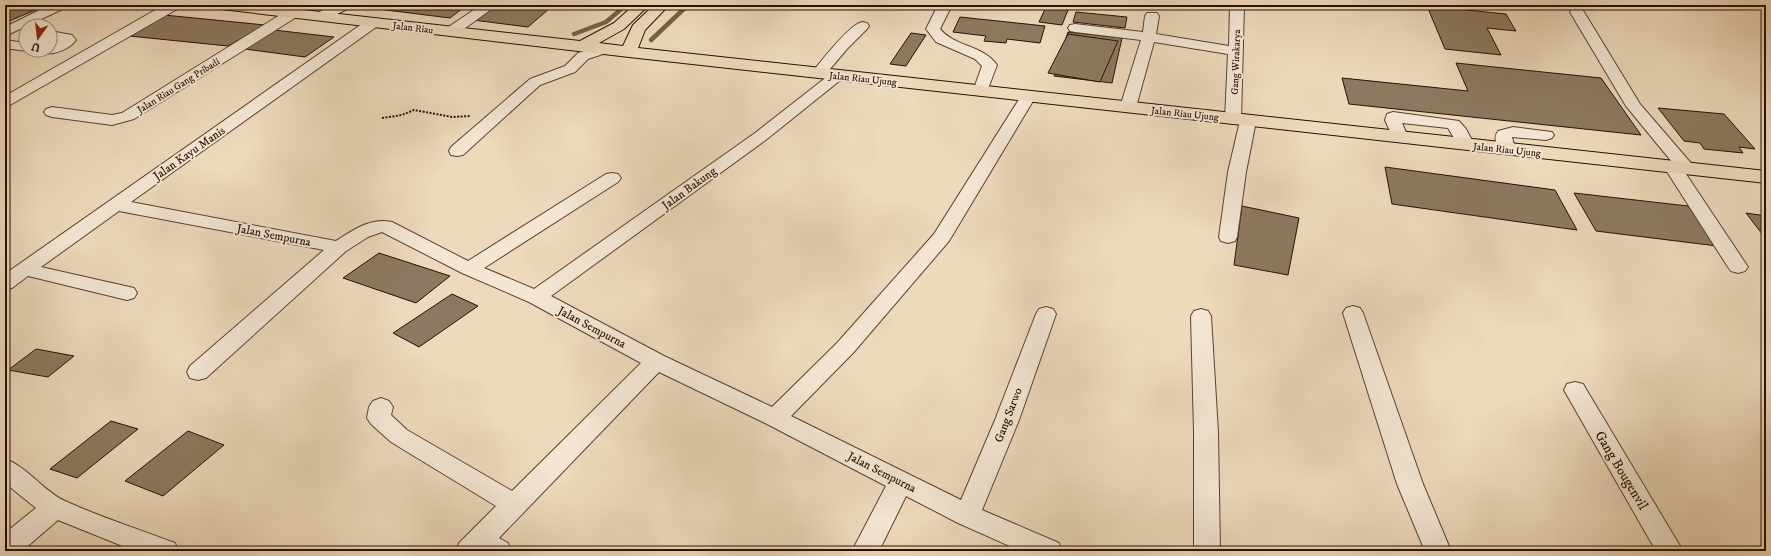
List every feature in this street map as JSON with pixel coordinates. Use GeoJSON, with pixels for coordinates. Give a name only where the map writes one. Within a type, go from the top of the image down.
{"type":"FeatureCollection","features":[{"type":"Feature","properties":{"kind":"main road","name":"Jalan Riau"},"geometry":{"type":"LineString","coordinates":[[221,5],[604,49]]}},
{"type":"Feature","properties":{"kind":"main road"},"geometry":{"type":"LineString","coordinates":[[582,46],[619,26],[642,5]]}},
{"type":"Feature","properties":{"kind":"main road"},"geometry":{"type":"LineString","coordinates":[[629,52],[638,28],[662,5]]}},
{"type":"Feature","properties":{"kind":"main road","name":"Jalan Riau Ujung"},"geometry":{"type":"LineString","coordinates":[[604,49],[1766,177]]}},
{"type":"Feature","properties":{"kind":"street"},"geometry":{"type":"LineString","coordinates":[[7,31],[60,5]]}},
{"type":"Feature","properties":{"kind":"street"},"geometry":{"type":"LineString","coordinates":[[5,102],[174,5]]}},
{"type":"Feature","properties":{"kind":"street"},"geometry":{"type":"LineString","coordinates":[[322,16],[344,5]]}},
{"type":"Feature","properties":{"kind":"street"},"geometry":{"type":"LineString","coordinates":[[452,31],[490,5]]}},
{"type":"Feature","properties":{"kind":"street"},"geometry":{"type":"LineString","coordinates":[[945,5],[933,29],[941,38],[980,56],[990,65],[981,91]]}},
{"type":"Feature","properties":{"kind":"street","name":"Gang Wirakarya"},"geometry":{"type":"LineString","coordinates":[[1228,238],[1237,172],[1241,120],[1235,51],[1237,5]]}},
{"type":"Feature","properties":{"kind":"street"},"geometry":{"type":"LineString","coordinates":[[1577,12],[1634,106],[1680,168],[1738,267]]}},
{"type":"Feature","properties":{"kind":"street","name":"Jalan Riau Gang Pribadi"},"geometry":{"type":"LineString","coordinates":[[52,112],[112,120],[128,116],[292,13]]}},
{"type":"Feature","properties":{"kind":"street"},"geometry":{"type":"LineString","coordinates":[[1128,107],[1149,37],[1152,16]]}},
{"type":"Feature","properties":{"kind":"street","name":"Jalan Kayu Manis"},"geometry":{"type":"LineString","coordinates":[[5,283],[374,22]]}},
{"type":"Feature","properties":{"kind":"street"},"geometry":{"type":"LineString","coordinates":[[819,73],[842,46],[862,26]]}},
{"type":"Feature","properties":{"kind":"street"},"geometry":{"type":"LineString","coordinates":[[1075,28],[1149,37],[1235,51]]}},
{"type":"Feature","properties":{"kind":"street"},"geometry":{"type":"LineString","coordinates":[[7,31],[18,32]]}},
{"type":"Feature","properties":{"kind":"street"},"geometry":{"type":"LineString","coordinates":[[58,37],[67,38],[69,40],[58,46]]}},
{"type":"Feature","properties":{"kind":"street"},"geometry":{"type":"LineString","coordinates":[[5,44],[18,46]]}},
{"type":"Feature","properties":{"kind":"street"},"geometry":{"type":"LineString","coordinates":[[457,151],[535,82],[570,69],[583,56],[604,49]]}},
{"type":"Feature","properties":{"kind":"street","name":"Jalan Bakung"},"geometry":{"type":"LineString","coordinates":[[536,297],[761,136],[838,75]]}},
{"type":"Feature","properties":{"kind":"street"},"geometry":{"type":"LineString","coordinates":[[776,418],[845,348],[942,237],[1028,96]]}},
{"type":"Feature","properties":{"kind":"street"},"geometry":{"type":"LineString","coordinates":[[1507,149],[1503,139],[1504,134],[1513,132],[1546,135]]}},
{"type":"Feature","properties":{"kind":"street"},"geometry":{"type":"LineString","coordinates":[[469,269],[612,178]]}},
{"type":"Feature","properties":{"kind":"street","name":"Jalan Sempurna"},"geometry":{"type":"LineString","coordinates":[[115,205],[339,247],[374,226],[385,226],[408,236],[469,269],[536,297],[656,361],[776,418],[967,516],[1049,551]]}},
{"type":"Feature","properties":{"kind":"street"},"geometry":{"type":"LineString","coordinates":[[198,372],[339,247]]}},
{"type":"Feature","properties":{"kind":"street"},"geometry":{"type":"LineString","coordinates":[[25,269],[127,293]]}},
{"type":"Feature","properties":{"kind":"street"},"geometry":{"type":"LineString","coordinates":[[1353,313],[1410,484],[1438,551]]}},
{"type":"Feature","properties":{"kind":"street","name":"Gang Sarwo"},"geometry":{"type":"LineString","coordinates":[[967,516],[1007,420],[1046,314]]}},
{"type":"Feature","properties":{"kind":"street"},"geometry":{"type":"LineString","coordinates":[[1201,316],[1206,432],[1207,551]]}},
{"type":"Feature","properties":{"kind":"street"},"geometry":{"type":"LineString","coordinates":[[482,548],[515,505],[656,361]]}},
{"type":"Feature","properties":{"kind":"street","name":"Gang Bougenvil"},"geometry":{"type":"LineString","coordinates":[[1574,390],[1670,551]]}},
{"type":"Feature","properties":{"kind":"street"},"geometry":{"type":"LineString","coordinates":[[381,407],[379,418],[399,436],[515,505]]}},
{"type":"Feature","properties":{"kind":"street"},"geometry":{"type":"LineString","coordinates":[[5,469],[31,491],[55,508],[164,551]]}},
{"type":"Feature","properties":{"kind":"street"},"geometry":{"type":"LineString","coordinates":[[865,551],[901,481]]}},
{"type":"Feature","properties":{"kind":"street"},"geometry":{"type":"LineString","coordinates":[[5,549],[55,508]]}},
{"type":"Feature","properties":{"kind":"path"},"geometry":{"type":"LineString","coordinates":[[382,118],[402,115],[414,110],[452,117],[470,117],[486,112],[500,113]]}},
{"type":"Feature","properties":{"kind":"building"},"geometry":{"type":"Polygon","coordinates":[[[5,5],[47,5],[5,22],[5,5]]]}},
{"type":"Feature","properties":{"kind":"building"},"geometry":{"type":"Polygon","coordinates":[[[467,5],[450,18],[354,6],[467,5]]]}},
{"type":"Feature","properties":{"kind":"building"},"geometry":{"type":"Polygon","coordinates":[[[495,5],[529,5],[550,8],[528,27],[473,20],[495,5]]]}},
{"type":"Feature","properties":{"kind":"building"},"geometry":{"type":"Polygon","coordinates":[[[1047,5],[1070,5],[1062,25],[1039,22],[1047,5]]]}},
{"type":"Feature","properties":{"kind":"building"},"geometry":{"type":"Polygon","coordinates":[[[1427,6],[1506,14],[1516,31],[1487,28],[1501,55],[1445,49],[1427,6]]]}},
{"type":"Feature","properties":{"kind":"building"},"geometry":{"type":"Polygon","coordinates":[[[1076,12],[1127,17],[1125,28],[1073,22],[1076,12]]]}},
{"type":"Feature","properties":{"kind":"building"},"geometry":{"type":"Polygon","coordinates":[[[164,15],[265,25],[228,46],[129,36],[164,15]]]}},
{"type":"Feature","properties":{"kind":"building"},"geometry":{"type":"Polygon","coordinates":[[[960,17],[1045,26],[1040,43],[1007,39],[1006,43],[984,41],[986,36],[953,32],[960,17]]]}},
{"type":"Feature","properties":{"kind":"building"},"geometry":{"type":"Polygon","coordinates":[[[274,30],[334,37],[305,57],[245,49],[274,30]]]}},
{"type":"Feature","properties":{"kind":"building"},"geometry":{"type":"Polygon","coordinates":[[[1068,32],[1122,38],[1112,83],[1054,76],[1068,32]]]}},
{"type":"Feature","properties":{"kind":"building"},"geometry":{"type":"Polygon","coordinates":[[[911,33],[926,35],[906,66],[890,64],[911,33]]]}},
{"type":"Feature","properties":{"kind":"building"},"geometry":{"type":"Polygon","coordinates":[[[1068,34],[1118,41],[1100,82],[1048,73],[1068,34]]]}},
{"type":"Feature","properties":{"kind":"building"},"geometry":{"type":"Polygon","coordinates":[[[1456,63],[1601,78],[1641,135],[1349,104],[1342,78],[1468,91],[1456,63]]]}},
{"type":"Feature","properties":{"kind":"building"},"geometry":{"type":"Polygon","coordinates":[[[1658,108],[1724,114],[1755,149],[1739,147],[1743,153],[1704,149],[1700,143],[1684,141],[1658,108]]]}},
{"type":"Feature","properties":{"kind":"building"},"geometry":{"type":"Polygon","coordinates":[[[1385,167],[1555,190],[1577,230],[1392,204],[1385,167]]]}},
{"type":"Feature","properties":{"kind":"building"},"geometry":{"type":"Polygon","coordinates":[[[1574,193],[1688,206],[1717,246],[1596,231],[1574,193]]]}},
{"type":"Feature","properties":{"kind":"building"},"geometry":{"type":"Polygon","coordinates":[[[1242,206],[1299,218],[1288,275],[1234,265],[1242,206]]]}},
{"type":"Feature","properties":{"kind":"building"},"geometry":{"type":"Polygon","coordinates":[[[1746,213],[1766,216],[1766,239],[1746,213]]]}},
{"type":"Feature","properties":{"kind":"building"},"geometry":{"type":"Polygon","coordinates":[[[379,253],[450,276],[416,303],[343,278],[379,253]]]}},
{"type":"Feature","properties":{"kind":"building"},"geometry":{"type":"Polygon","coordinates":[[[452,294],[478,306],[419,347],[393,333],[452,294]]]}},
{"type":"Feature","properties":{"kind":"building"},"geometry":{"type":"Polygon","coordinates":[[[36,349],[74,356],[48,377],[8,370],[36,349]]]}},
{"type":"Feature","properties":{"kind":"building"},"geometry":{"type":"Polygon","coordinates":[[[111,421],[138,429],[77,478],[50,469],[111,421]]]}},
{"type":"Feature","properties":{"kind":"building"},"geometry":{"type":"Polygon","coordinates":[[[188,431],[224,445],[163,496],[125,481],[188,431]]]}},
{"type":"Feature","properties":{"kind":"waterway"},"geometry":{"type":"LineString","coordinates":[[574,34],[606,22],[626,5]]}},
{"type":"Feature","properties":{"kind":"waterway"},"geometry":{"type":"LineString","coordinates":[[651,40],[688,5]]}}]}
